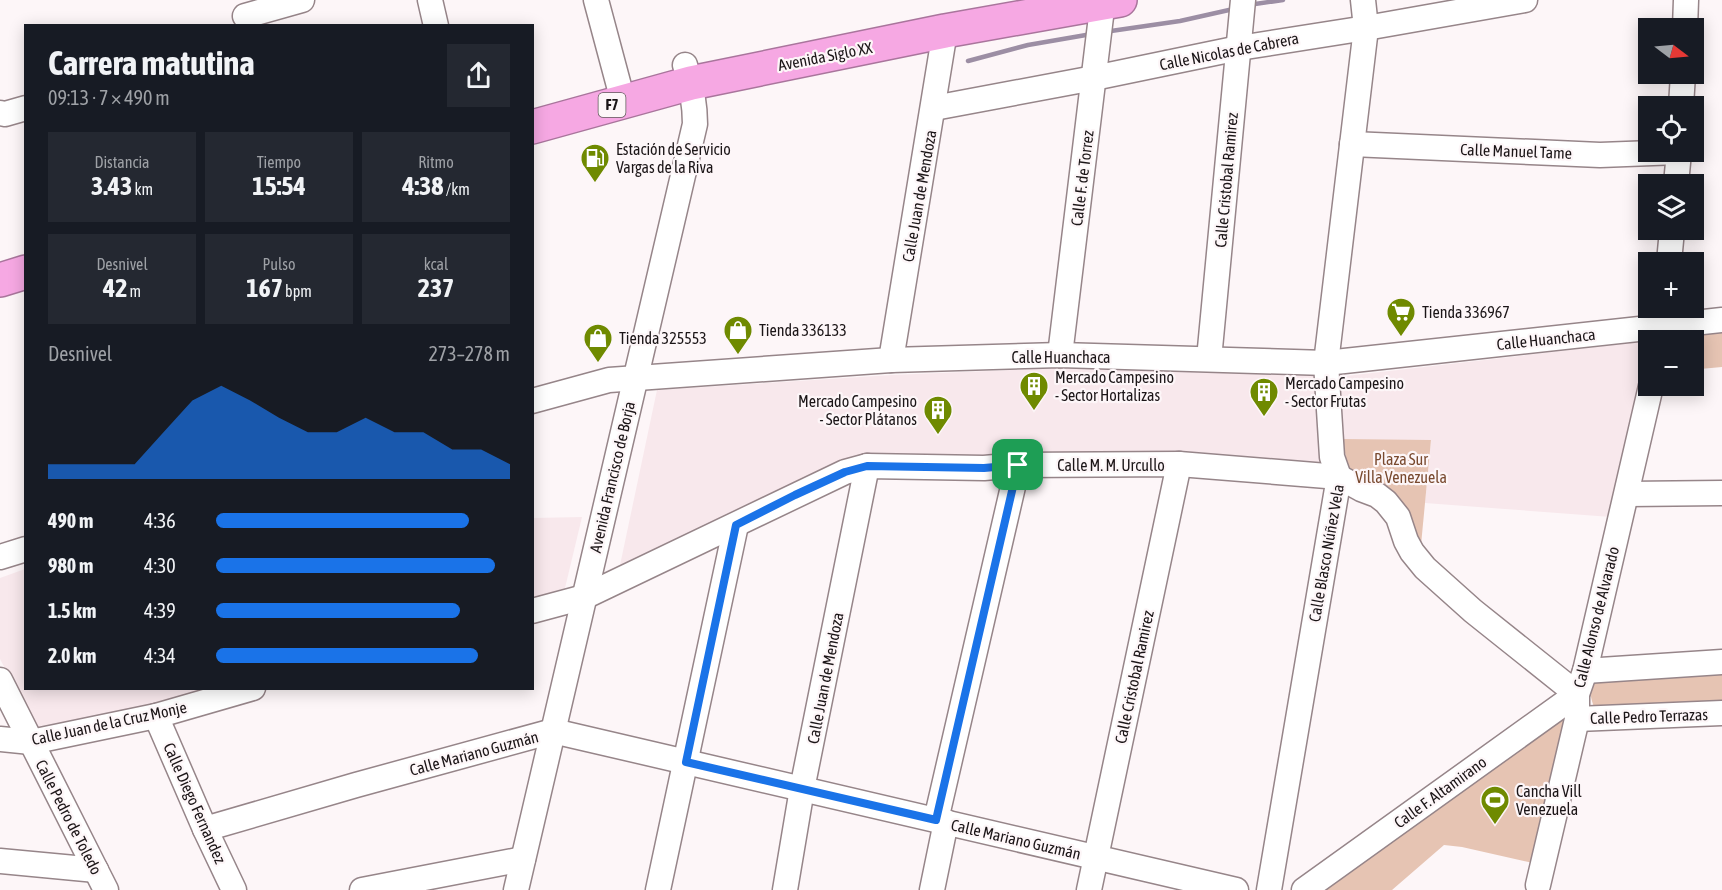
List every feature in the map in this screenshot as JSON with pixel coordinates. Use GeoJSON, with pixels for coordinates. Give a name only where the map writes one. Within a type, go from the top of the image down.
{"type":"FeatureCollection","features":[{"type":"Feature","properties":{"kind":"highway","name":"Avenida Siglo XX"},"geometry":{"type":"LineString","coordinates":[[688,74],[760,46],[1007,0]]}},
{"type":"Feature","properties":{"kind":"highway","name":"Avenida Siglo XX"},"geometry":{"type":"LineString","coordinates":[[534,126],[621,92],[688,74],[1108,1]]}},
{"type":"Feature","properties":{"kind":"highway","name":"Avenida Siglo XX"},"geometry":{"type":"LineString","coordinates":[[534,105],[621,92]]}},
{"type":"Feature","properties":{"kind":"highway"},"geometry":{"type":"LineString","coordinates":[[0,258],[24,251]]}},
{"type":"Feature","properties":{"kind":"highway"},"geometry":{"type":"LineString","coordinates":[[0,280],[24,273]]}},
{"type":"Feature","properties":{"kind":"street"},"geometry":{"type":"LineString","coordinates":[[245,14],[302,0]]}},
{"type":"Feature","properties":{"kind":"street"},"geometry":{"type":"LineString","coordinates":[[430,0],[436,24]]}},
{"type":"Feature","properties":{"kind":"street"},"geometry":{"type":"LineString","coordinates":[[596,0],[621,92]]}},
{"type":"Feature","properties":{"kind":"street","name":"Calle Cristobal Ramirez"},"geometry":{"type":"LineString","coordinates":[[1209,359],[1243,0]]}},
{"type":"Feature","properties":{"kind":"street","name":"Calle Blasco Núñez Vela"},"geometry":{"type":"LineString","coordinates":[[1269,890],[1339,477],[1332,457],[1326,363],[1366,28],[1363,0]]}},
{"type":"Feature","properties":{"kind":"street","name":"Calle Nicolas de Cabrera"},"geometry":{"type":"LineString","coordinates":[[934,108],[1239,48],[1525,0]]}},
{"type":"Feature","properties":{"kind":"street"},"geometry":{"type":"LineString","coordinates":[[1685,18],[1686,0]]}},
{"type":"Feature","properties":{"kind":"street","name":"Calle F. de Torrez"},"geometry":{"type":"LineString","coordinates":[[1060,355],[1094,78],[1108,1]]}},
{"type":"Feature","properties":{"kind":"street","name":"Calle Juan de Mendoza"},"geometry":{"type":"LineString","coordinates":[[891,360],[945,31]]}},
{"type":"Feature","properties":{"kind":"street","name":"Avenida Francisco de Borja"},"geometry":{"type":"LineString","coordinates":[[516,890],[695,124],[695,106],[688,74]]}},
{"type":"Feature","properties":{"kind":"street"},"geometry":{"type":"LineString","coordinates":[[0,113],[5,114],[24,109]]}},
{"type":"Feature","properties":{"kind":"street","name":"Calle Manuel Tame"},"geometry":{"type":"LineString","coordinates":[[1352,144],[1600,155],[1638,154]]}},
{"type":"Feature","properties":{"kind":"street","name":"Calle Huanchaca"},"geometry":{"type":"LineString","coordinates":[[534,400],[609,380],[891,360],[1060,355],[1326,363],[1722,320]]}},
{"type":"Feature","properties":{"kind":"street","name":"Calle Alonso de Alvarado"},"geometry":{"type":"LineString","coordinates":[[1538,885],[1577,719],[1577,694],[1585,671],[1649,396]]}},
{"type":"Feature","properties":{"kind":"street","name":"Calle Cristobal Ramirez"},"geometry":{"type":"LineString","coordinates":[[1089,890],[1179,464]]}},
{"type":"Feature","properties":{"kind":"street","name":"Calle M. M. Urcullo"},"geometry":{"type":"LineString","coordinates":[[584,597],[795,495],[845,472],[867,466],[984,468],[1018,465],[1179,464],[1339,477],[1360,489],[1377,495],[1386,502],[1398,517],[1412,552],[1425,568],[1473,611],[1577,694]]}},
{"type":"Feature","properties":{"kind":"street"},"geometry":{"type":"LineString","coordinates":[[932,890],[941,821],[1018,465]]}},
{"type":"Feature","properties":{"kind":"street","name":"Calle Juan de Mendoza"},"geometry":{"type":"LineString","coordinates":[[785,890],[802,789],[867,466]]}},
{"type":"Feature","properties":{"kind":"street"},"geometry":{"type":"LineString","coordinates":[[1627,494],[1722,493]]}},
{"type":"Feature","properties":{"kind":"street"},"geometry":{"type":"LineString","coordinates":[[658,890],[736,525]]}},
{"type":"Feature","properties":{"kind":"street"},"geometry":{"type":"LineString","coordinates":[[0,557],[24,550]]}},
{"type":"Feature","properties":{"kind":"street"},"geometry":{"type":"LineString","coordinates":[[534,610],[584,597]]}},
{"type":"Feature","properties":{"kind":"street"},"geometry":{"type":"LineString","coordinates":[[1585,671],[1722,662]]}},
{"type":"Feature","properties":{"kind":"street","name":"Calle Pedro de Toledo"},"geometry":{"type":"LineString","coordinates":[[0,680],[101,880]]}},
{"type":"Feature","properties":{"kind":"street","name":"Calle Juan de la Cruz Monje"},"geometry":{"type":"LineString","coordinates":[[0,739],[31,742],[156,716],[246,690]]}},
{"type":"Feature","properties":{"kind":"street","name":"Calle F. Altamirano"},"geometry":{"type":"LineString","coordinates":[[1304,890],[1577,694]]}},
{"type":"Feature","properties":{"kind":"street","name":"Calle Pedro Terrazas"},"geometry":{"type":"LineString","coordinates":[[1577,719],[1722,713]]}},
{"type":"Feature","properties":{"kind":"street","name":"Calle Diego Fernandez"},"geometry":{"type":"LineString","coordinates":[[156,716],[234,890]]}},
{"type":"Feature","properties":{"kind":"street","name":"Calle Mariano Guzmán"},"geometry":{"type":"LineString","coordinates":[[205,829],[553,731],[1236,890]]}},
{"type":"Feature","properties":{"kind":"street"},"geometry":{"type":"LineString","coordinates":[[362,890],[523,859]]}},
{"type":"Feature","properties":{"kind":"street"},"geometry":{"type":"LineString","coordinates":[[0,861],[101,880]]}},
{"type":"Feature","properties":{"kind":"shaded area"},"geometry":{"type":"Polygon","coordinates":[[[1638,342],[1638,394],[1611,517],[1425,503],[1431,440],[1342,440],[1348,467],[1189,453],[876,456],[619,570],[657,390],[892,375],[1083,367],[1322,372],[1346,376],[1638,342]]]}},
{"type":"Feature","properties":{"kind":"shaded area"},"geometry":{"type":"Polygon","coordinates":[[[582,517],[565,588],[534,598],[534,518],[582,517]]]}},
{"type":"Feature","properties":{"kind":"shaded area"},"geometry":{"type":"Polygon","coordinates":[[[24,569],[24,690],[208,690],[152,705],[36,728],[0,659],[0,578],[24,569]]]}},
{"type":"Feature","properties":{"kind":"green space"},"geometry":{"type":"Polygon","coordinates":[[[1722,332],[1722,367],[1704,369],[1704,334],[1722,332]]]}},
{"type":"Feature","properties":{"kind":"green space","name":"Plaza Sur Villa Venezuela"},"geometry":{"type":"Polygon","coordinates":[[[1342,439],[1431,440],[1421,545],[1351,474],[1342,439]]]}},
{"type":"Feature","properties":{"kind":"green space"},"geometry":{"type":"Polygon","coordinates":[[[1722,674],[1722,703],[1594,707],[1591,697],[1594,682],[1722,674]]]}},
{"type":"Feature","properties":{"kind":"green space"},"geometry":{"type":"Polygon","coordinates":[[[1562,718],[1565,721],[1533,863],[1444,845],[1392,890],[1325,890],[1562,718]]]}},
{"type":"Feature","properties":{"kind":"waterway"},"geometry":{"type":"LineString","coordinates":[[1255,4],[1283,0]]}},
{"type":"Feature","properties":{"kind":"waterway"},"geometry":{"type":"LineString","coordinates":[[1111,31],[1180,21],[1229,10]]}},
{"type":"Feature","properties":{"kind":"waterway"},"geometry":{"type":"LineString","coordinates":[[968,61],[1028,45],[1086,35]]}},
{"type":"Feature","properties":{"kind":"place","name":"Estación de Servicio Vargas de la Riva"},"geometry":{"type":"Point","coordinates":[595,184]}},
{"type":"Feature","properties":{"kind":"place","name":"Tienda 336967"},"geometry":{"type":"Point","coordinates":[1401,338]}},
{"type":"Feature","properties":{"kind":"place","name":"Tienda 336133"},"geometry":{"type":"Point","coordinates":[738,356]}},
{"type":"Feature","properties":{"kind":"place","name":"Tienda 325553"},"geometry":{"type":"Point","coordinates":[598,364]}},
{"type":"Feature","properties":{"kind":"place","name":"Mercado Campesino - Sector Hortalizas"},"geometry":{"type":"Point","coordinates":[1034,412]}},
{"type":"Feature","properties":{"kind":"place","name":"Mercado Campesino - Sector Frutas"},"geometry":{"type":"Point","coordinates":[1264,418]}},
{"type":"Feature","properties":{"kind":"place","name":"Mercado Campesino - Sector Plátanos"},"geometry":{"type":"Point","coordinates":[938,436]}},
{"type":"Feature","properties":{"kind":"place","name":"Cancha Vill Venezuela"},"geometry":{"type":"Point","coordinates":[1495,826]}},
{"type":"Feature","properties":{"kind":"route"},"geometry":{"type":"LineString","coordinates":[[1018,465],[936,820],[686,762],[736,525],[845,472],[867,466],[984,468],[1018,465]]}}]}
